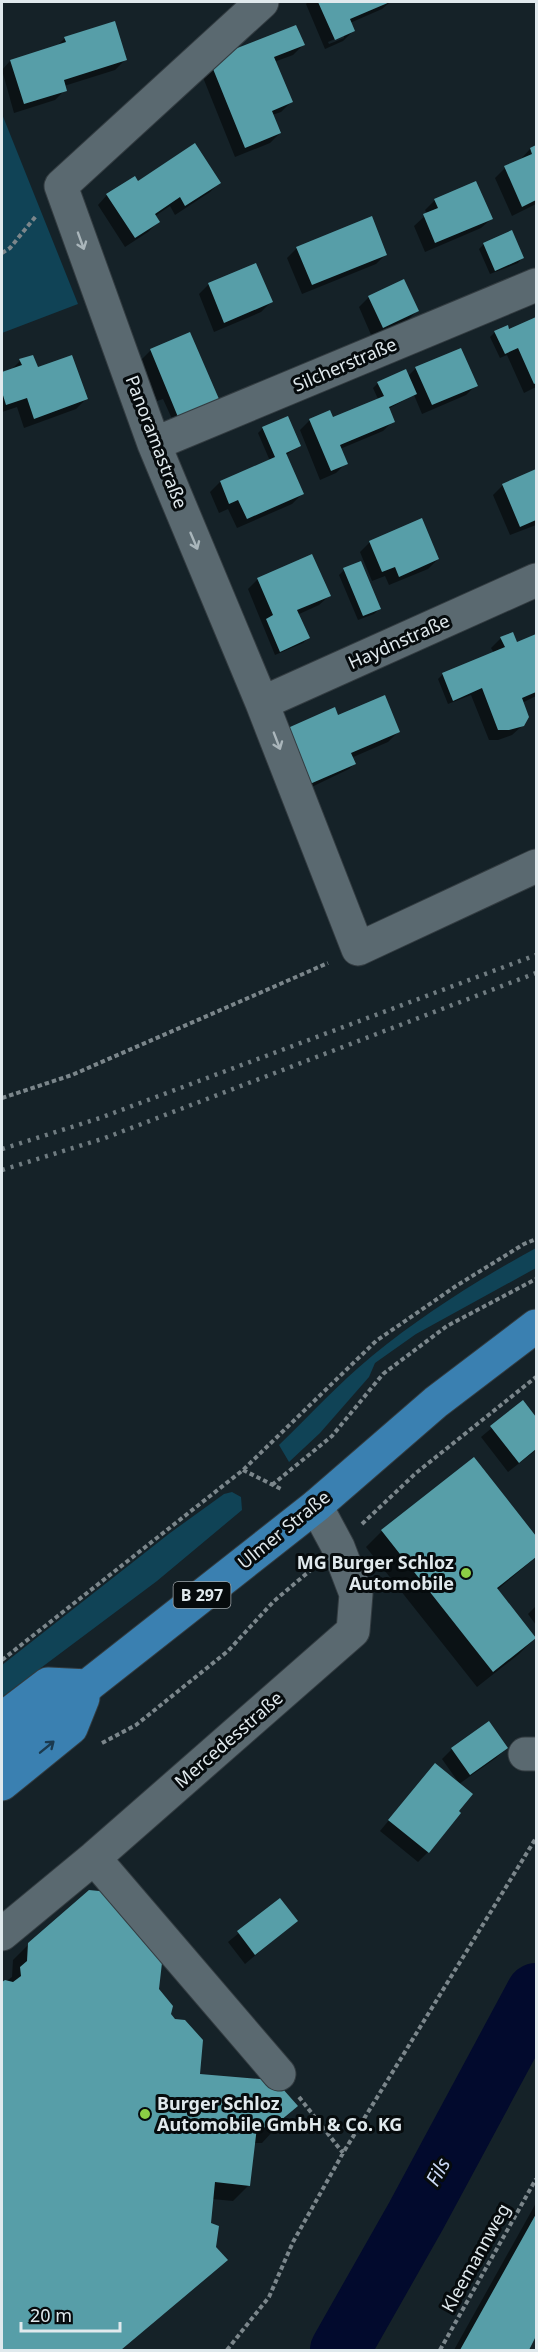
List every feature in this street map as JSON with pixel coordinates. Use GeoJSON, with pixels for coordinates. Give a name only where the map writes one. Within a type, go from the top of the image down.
{"type":"FeatureCollection","features":[{"type":"Feature","properties":{"kind":"main road","name":"Ulmer Straße"},"geometry":{"type":"LineString","coordinates":[[2,1753],[316,1506],[436,1402],[537,1326]]}},
{"type":"Feature","properties":{"kind":"main road"},"geometry":{"type":"LineString","coordinates":[[2,1719],[48,1684],[88,1686]]}},
{"type":"Feature","properties":{"kind":"main road","name":"B 297"},"geometry":{"type":"LineString","coordinates":[[2,1784],[71,1728],[88,1686]]}},
{"type":"Feature","properties":{"kind":"street"},"geometry":{"type":"LineString","coordinates":[[61,186],[262,2]]}},
{"type":"Feature","properties":{"kind":"street","name":"Panoramastraße"},"geometry":{"type":"LineString","coordinates":[[61,186],[154,444],[262,703],[358,949]]}},
{"type":"Feature","properties":{"kind":"street","name":"Silcherstraße"},"geometry":{"type":"LineString","coordinates":[[154,444],[537,285]]}},
{"type":"Feature","properties":{"kind":"street","name":"Haydnstraße"},"geometry":{"type":"LineString","coordinates":[[262,703],[537,580]]}},
{"type":"Feature","properties":{"kind":"street"},"geometry":{"type":"LineString","coordinates":[[358,949],[537,866]]}},
{"type":"Feature","properties":{"kind":"street","name":"Mercedesstraße"},"geometry":{"type":"LineString","coordinates":[[2,1934],[94,1858],[353,1631],[356,1594],[338,1547],[316,1506]]}},
{"type":"Feature","properties":{"kind":"street"},"geometry":{"type":"LineString","coordinates":[[94,1858],[279,2074]]}},
{"type":"Feature","properties":{"kind":"path"},"geometry":{"type":"LineString","coordinates":[[2,253],[10,248],[61,186]]}},
{"type":"Feature","properties":{"kind":"path"},"geometry":{"type":"LineString","coordinates":[[2,1098],[72,1075],[358,949]]}},
{"type":"Feature","properties":{"kind":"path"},"geometry":{"type":"LineString","coordinates":[[2,1660],[243,1470],[376,1341],[456,1286],[524,1244],[537,1239]]}},
{"type":"Feature","properties":{"kind":"path"},"geometry":{"type":"LineString","coordinates":[[272,1485],[332,1436],[383,1374],[447,1326],[537,1279]]}},
{"type":"Feature","properties":{"kind":"path"},"geometry":{"type":"LineString","coordinates":[[97,1746],[136,1725],[228,1651],[274,1601],[338,1547],[416,1473],[537,1377]]}},
{"type":"Feature","properties":{"kind":"path"},"geometry":{"type":"LineString","coordinates":[[227,2350],[268,2297],[293,2242],[343,2153],[537,1838]]}},
{"type":"Feature","properties":{"kind":"path"},"geometry":{"type":"LineString","coordinates":[[279,2074],[343,2153]]}},
{"type":"Feature","properties":{"kind":"path","name":"Kleemannweg"},"geometry":{"type":"LineString","coordinates":[[440,2350],[537,2179]]}},
{"type":"Feature","properties":{"kind":"shaded area"},"geometry":{"type":"Polygon","coordinates":[[[2,114],[78,304],[2,333],[2,114]]]}},
{"type":"Feature","properties":{"kind":"shaded area"},"geometry":{"type":"Polygon","coordinates":[[[536,1248],[536,1268],[416,1334],[375,1363],[369,1377],[320,1433],[289,1462],[279,1445],[360,1366],[431,1312],[493,1272],[536,1248]]]}},
{"type":"Feature","properties":{"kind":"shaded area"},"geometry":{"type":"Polygon","coordinates":[[[232,1492],[241,1497],[242,1510],[157,1581],[2,1697],[2,1665],[170,1533],[224,1494],[232,1492]]]}},
{"type":"Feature","properties":{"kind":"building"},"geometry":{"type":"Polygon","coordinates":[[[318,2],[390,2],[350,19],[355,31],[335,40],[318,2]]]}},
{"type":"Feature","properties":{"kind":"building"},"geometry":{"type":"Polygon","coordinates":[[[115,21],[127,60],[64,80],[67,91],[24,104],[10,60],[66,42],[64,37],[115,21]]]}},
{"type":"Feature","properties":{"kind":"building"},"geometry":{"type":"Polygon","coordinates":[[[296,25],[305,45],[274,57],[293,102],[272,111],[281,133],[245,148],[209,59],[296,25]]]}},
{"type":"Feature","properties":{"kind":"building"},"geometry":{"type":"Polygon","coordinates":[[[195,143],[221,183],[185,206],[180,197],[155,214],[160,222],[135,238],[106,194],[135,176],[138,181],[195,143]]]}},
{"type":"Feature","properties":{"kind":"building"},"geometry":{"type":"Polygon","coordinates":[[[536,145],[536,200],[522,207],[504,166],[532,154],[530,148],[536,145]]]}},
{"type":"Feature","properties":{"kind":"building"},"geometry":{"type":"Polygon","coordinates":[[[476,181],[493,219],[435,243],[423,214],[438,208],[434,199],[476,181]]]}},
{"type":"Feature","properties":{"kind":"building"},"geometry":{"type":"Polygon","coordinates":[[[372,216],[387,255],[312,285],[296,247],[372,216]]]}},
{"type":"Feature","properties":{"kind":"building"},"geometry":{"type":"Polygon","coordinates":[[[512,230],[524,258],[495,271],[483,243],[512,230]]]}},
{"type":"Feature","properties":{"kind":"building"},"geometry":{"type":"Polygon","coordinates":[[[256,263],[273,302],[224,323],[208,283],[256,263]]]}},
{"type":"Feature","properties":{"kind":"building"},"geometry":{"type":"Polygon","coordinates":[[[404,279],[419,311],[383,328],[368,296],[404,279]]]}},
{"type":"Feature","properties":{"kind":"building"},"geometry":{"type":"Polygon","coordinates":[[[536,317],[536,383],[534,384],[518,348],[505,354],[494,331],[508,325],[509,329],[536,317]]]}},
{"type":"Feature","properties":{"kind":"building"},"geometry":{"type":"Polygon","coordinates":[[[190,332],[219,399],[178,417],[150,349],[190,332]]]}},
{"type":"Feature","properties":{"kind":"building"},"geometry":{"type":"Polygon","coordinates":[[[461,348],[478,386],[432,405],[415,367],[461,348]]]}},
{"type":"Feature","properties":{"kind":"building"},"geometry":{"type":"Polygon","coordinates":[[[33,355],[38,367],[72,355],[88,399],[34,419],[27,398],[6,405],[2,392],[2,372],[22,365],[19,359],[33,355]]]}},
{"type":"Feature","properties":{"kind":"building"},"geometry":{"type":"Polygon","coordinates":[[[406,369],[417,394],[389,407],[395,422],[340,445],[348,464],[331,471],[309,419],[330,410],[333,417],[384,396],[377,382],[406,369]]]}},
{"type":"Feature","properties":{"kind":"building"},"geometry":{"type":"Polygon","coordinates":[[[288,416],[301,446],[286,453],[304,494],[247,519],[238,500],[229,504],[220,481],[275,457],[262,427],[288,416]]]}},
{"type":"Feature","properties":{"kind":"building"},"geometry":{"type":"Polygon","coordinates":[[[536,469],[536,520],[520,527],[502,484],[536,469]]]}},
{"type":"Feature","properties":{"kind":"building"},"geometry":{"type":"Polygon","coordinates":[[[422,518],[439,559],[399,577],[395,567],[382,572],[369,541],[422,518]]]}},
{"type":"Feature","properties":{"kind":"building"},"geometry":{"type":"Polygon","coordinates":[[[312,554],[331,596],[297,610],[310,638],[280,652],[266,619],[273,615],[257,578],[312,554]]]}},
{"type":"Feature","properties":{"kind":"building"},"geometry":{"type":"Polygon","coordinates":[[[361,561],[381,609],[363,616],[343,568],[361,561]]]}},
{"type":"Feature","properties":{"kind":"building"},"geometry":{"type":"Polygon","coordinates":[[[513,632],[517,642],[536,634],[536,692],[522,698],[529,717],[524,726],[498,730],[482,688],[453,701],[442,673],[505,647],[500,637],[513,632]]]}},
{"type":"Feature","properties":{"kind":"building"},"geometry":{"type":"Polygon","coordinates":[[[385,695],[400,732],[351,753],[356,764],[303,787],[281,731],[335,707],[338,715],[385,695]]]}},
{"type":"Feature","properties":{"kind":"building"},"geometry":{"type":"Polygon","coordinates":[[[523,1400],[536,1417],[536,1449],[519,1463],[490,1426],[523,1400]]]}},
{"type":"Feature","properties":{"kind":"building","name":"MG Burger Schloz Automobile"},"geometry":{"type":"Polygon","coordinates":[[[474,1457],[536,1536],[536,1557],[497,1588],[536,1638],[493,1672],[381,1530],[474,1457]]]}},
{"type":"Feature","properties":{"kind":"building"},"geometry":{"type":"Polygon","coordinates":[[[489,1721],[508,1748],[470,1775],[451,1748],[489,1721]]]}},
{"type":"Feature","properties":{"kind":"building"},"geometry":{"type":"Polygon","coordinates":[[[435,1763],[473,1794],[429,1853],[388,1820],[435,1763]]]}},
{"type":"Feature","properties":{"kind":"building","name":"Burger Schloz Automobile GmbH & Co. KG"},"geometry":{"type":"Polygon","coordinates":[[[89,1890],[109,1892],[163,1954],[159,1989],[173,2006],[171,2014],[175,2019],[185,2020],[203,2040],[200,2074],[283,2081],[282,2088],[298,2106],[280,2121],[279,2128],[257,2127],[250,2186],[215,2182],[211,2223],[219,2226],[216,2247],[228,2260],[121,2350],[2,2350],[2,1982],[5,1980],[13,1982],[21,1976],[20,1967],[27,1961],[28,1943],[89,1890]]]}},
{"type":"Feature","properties":{"kind":"building"},"geometry":{"type":"Polygon","coordinates":[[[280,1898],[298,1921],[255,1955],[237,1931],[280,1898]]]}},
{"type":"Feature","properties":{"kind":"building"},"geometry":{"type":"Polygon","coordinates":[[[536,2214],[536,2336],[529,2350],[460,2350],[536,2214]]]}},
{"type":"Feature","properties":{"kind":"waterway","name":"Fils"},"geometry":{"type":"LineString","coordinates":[[340,2350],[416,2216],[536,1993]]}},
{"type":"Feature","properties":{"kind":"railway"},"geometry":{"type":"LineString","coordinates":[[2,1149],[100,1118],[536,955]]}},
{"type":"Feature","properties":{"kind":"railway"},"geometry":{"type":"LineString","coordinates":[[2,1170],[105,1138],[536,973]]}},
{"type":"Feature","properties":{"kind":"place","name":"MG Burger Schloz Automobile"},"geometry":{"type":"Point","coordinates":[466,1573]}},
{"type":"Feature","properties":{"kind":"place","name":"Burger Schloz Automobile GmbH & Co. KG"},"geometry":{"type":"Point","coordinates":[145,2114]}}]}
